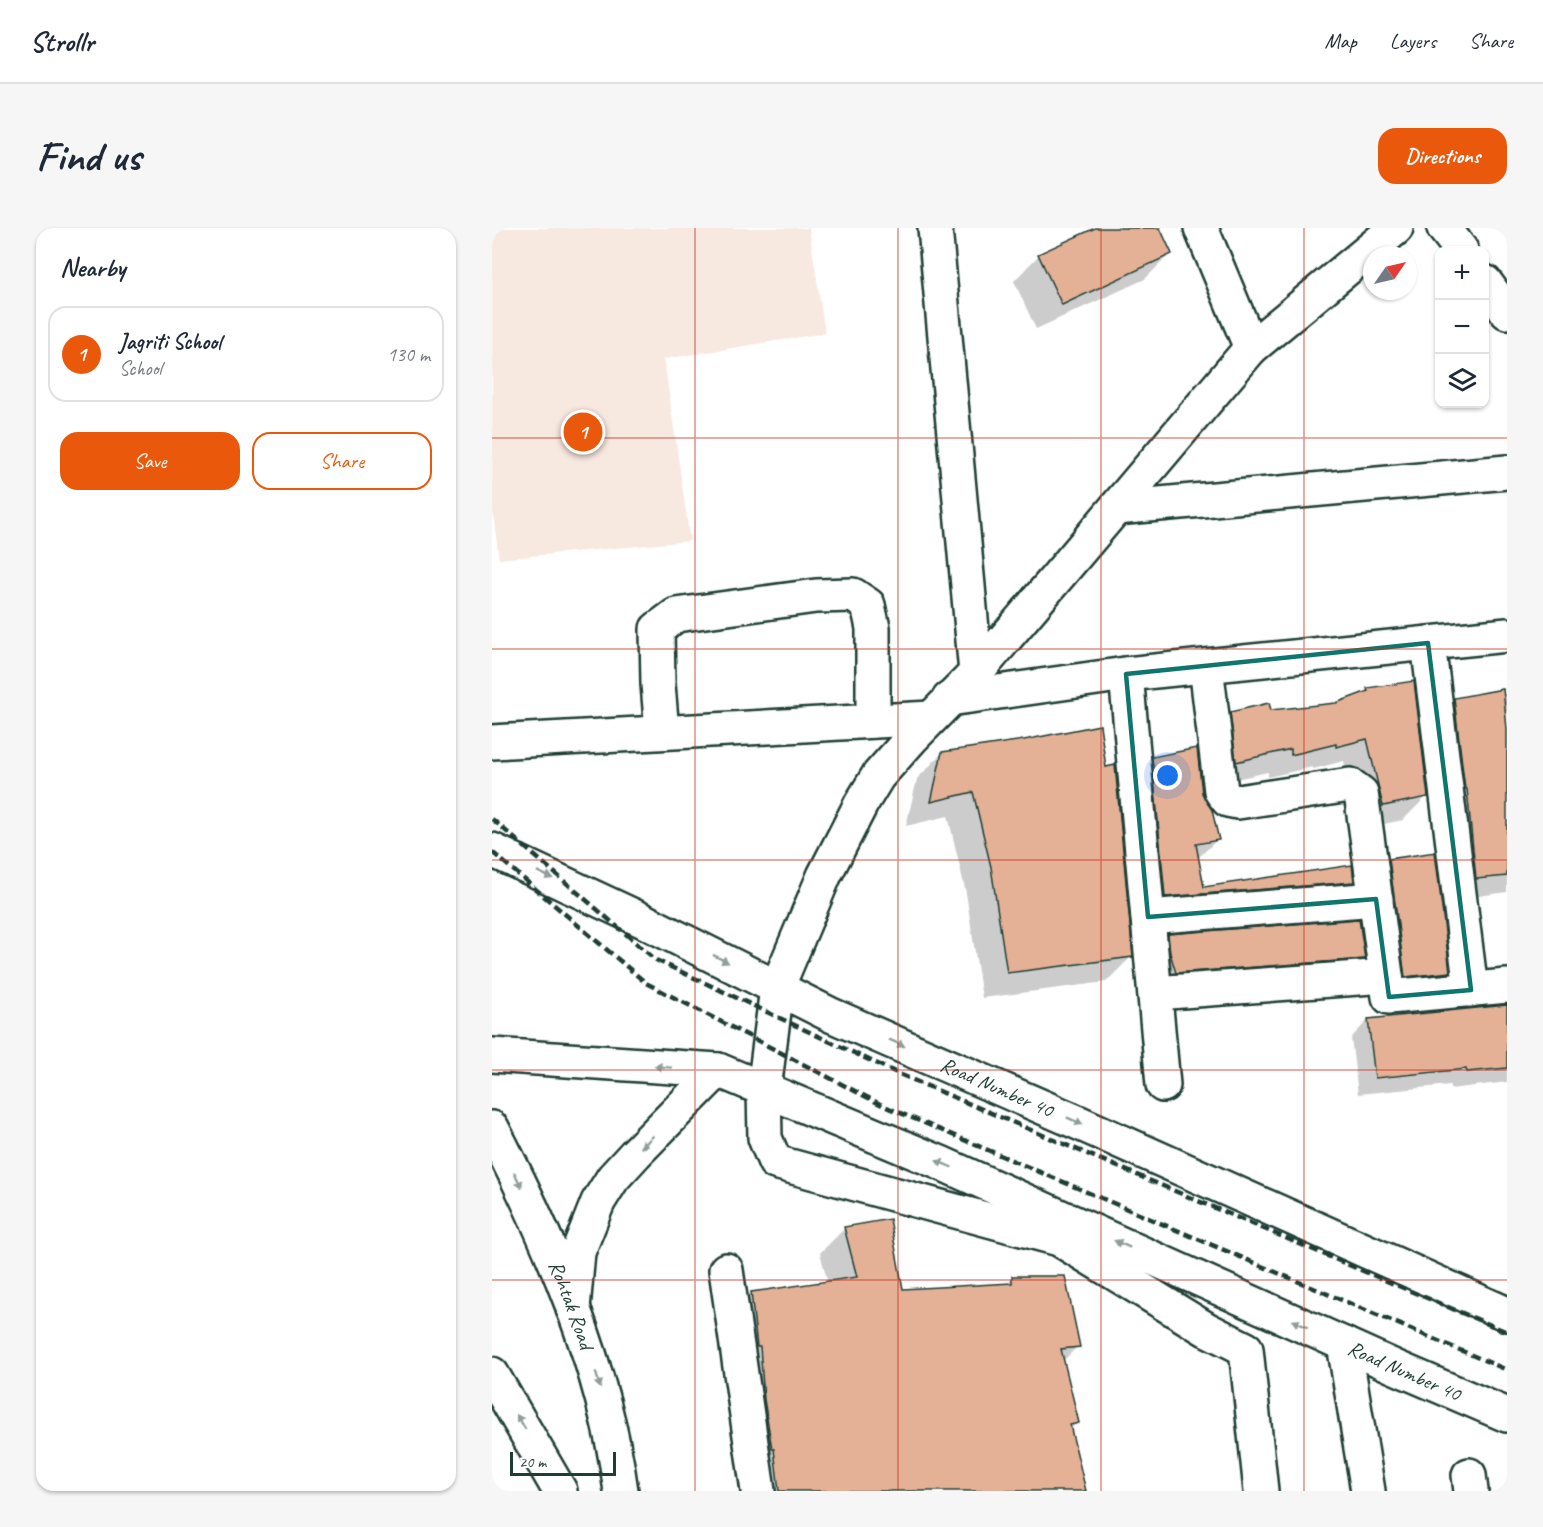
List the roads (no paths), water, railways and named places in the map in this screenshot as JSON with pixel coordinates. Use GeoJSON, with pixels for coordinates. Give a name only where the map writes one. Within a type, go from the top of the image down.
{"type":"FeatureCollection","features":[{"type":"Feature","properties":{"kind":"street"},"geometry":{"type":"LineString","coordinates":[[935,228],[976,674]]}},
{"type":"Feature","properties":{"kind":"street"},"geometry":{"type":"LineString","coordinates":[[1201,228],[1251,348]]}},
{"type":"Feature","properties":{"kind":"street"},"geometry":{"type":"LineString","coordinates":[[1261,1491],[1246,1349],[1206,1329],[1059,1239],[775,1162],[765,1138],[764,1089],[777,988],[824,876],[878,776],[940,708],[976,674],[1251,348],[1396,228]]}},
{"type":"Feature","properties":{"kind":"street"},"geometry":{"type":"LineString","coordinates":[[1444,228],[1458,246]]}},
{"type":"Feature","properties":{"kind":"street"},"geometry":{"type":"LineString","coordinates":[[1489,287],[1507,312]]}},
{"type":"Feature","properties":{"kind":"street"},"geometry":{"type":"LineString","coordinates":[[1116,508],[1507,472]]}},
{"type":"Feature","properties":{"kind":"street"},"geometry":{"type":"LineString","coordinates":[[662,732],[657,629],[676,615],[816,596],[853,595],[868,606],[873,628],[873,721]]}},
{"type":"Feature","properties":{"kind":"street"},"geometry":{"type":"LineString","coordinates":[[492,742],[873,721],[1126,674],[1507,635]]}},
{"type":"Feature","properties":{"kind":"street"},"geometry":{"type":"LineString","coordinates":[[1428,643],[1472,990]]}},
{"type":"Feature","properties":{"kind":"street"},"geometry":{"type":"LineString","coordinates":[[1206,666],[1221,791],[1228,800],[1238,802],[1350,784],[1361,793],[1389,997],[1507,986]]}},
{"type":"Feature","properties":{"kind":"street"},"geometry":{"type":"LineString","coordinates":[[1126,674],[1163,1085]]}},
{"type":"Feature","properties":{"kind":"street","name":"Road Number 40"},"geometry":{"type":"LineString","coordinates":[[492,850],[642,920],[831,1015],[1507,1314]]}},
{"type":"Feature","properties":{"kind":"street"},"geometry":{"type":"LineString","coordinates":[[1148,917],[1376,899]]}},
{"type":"Feature","properties":{"kind":"street"},"geometry":{"type":"LineString","coordinates":[[1155,993],[1386,976]]}},
{"type":"Feature","properties":{"kind":"street","name":"Road Number 40"},"geometry":{"type":"LineString","coordinates":[[492,1055],[718,1070],[944,1164],[1507,1415]]}},
{"type":"Feature","properties":{"kind":"street"},"geometry":{"type":"LineString","coordinates":[[573,1309],[578,1252],[598,1202],[613,1178],[718,1070]]}},
{"type":"Feature","properties":{"kind":"street","name":"Rohtak Road"},"geometry":{"type":"LineString","coordinates":[[492,1128],[529,1203],[587,1344],[601,1392],[621,1491]]}},
{"type":"Feature","properties":{"kind":"street"},"geometry":{"type":"LineString","coordinates":[[726,1270],[758,1491]]}},
{"type":"Feature","properties":{"kind":"street"},"geometry":{"type":"LineString","coordinates":[[1344,1344],[1368,1491]]}},
{"type":"Feature","properties":{"kind":"street"},"geometry":{"type":"LineString","coordinates":[[492,1374],[560,1491]]}},
{"type":"Feature","properties":{"kind":"railway"},"geometry":{"type":"LineString","coordinates":[[492,819],[656,960],[899,1074],[1507,1332]]}},
{"type":"Feature","properties":{"kind":"railway"},"geometry":{"type":"LineString","coordinates":[[492,852],[646,983],[884,1106],[1507,1370]]}},
{"type":"Feature","properties":{"kind":"place","name":"Jagriti School"},"geometry":{"type":"Point","coordinates":[583,432]}}]}
